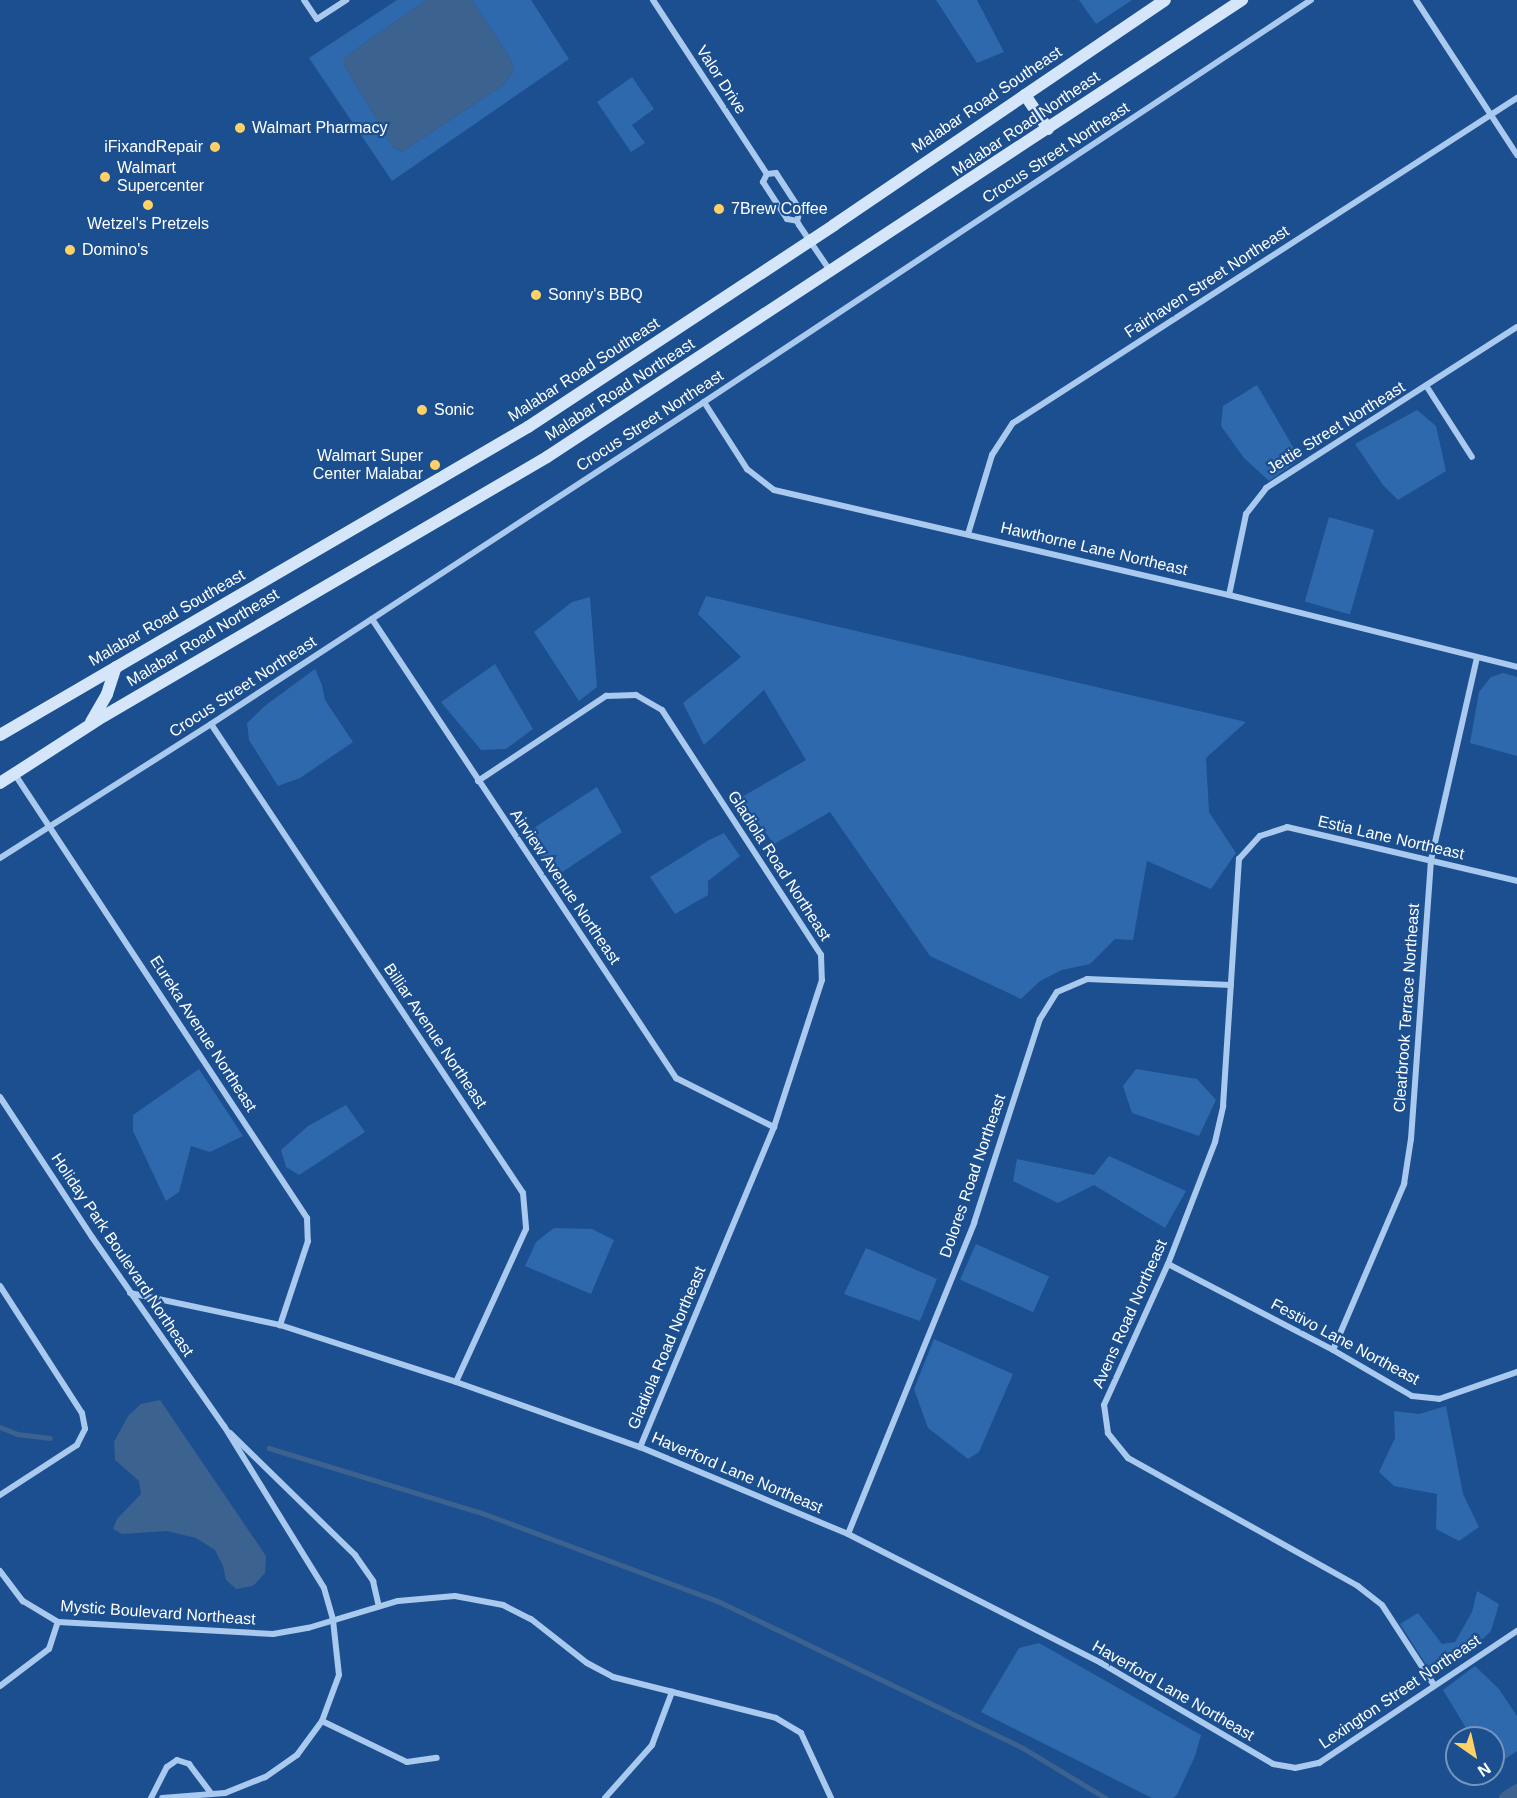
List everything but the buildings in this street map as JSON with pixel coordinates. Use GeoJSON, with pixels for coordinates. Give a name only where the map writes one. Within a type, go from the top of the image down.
{"type":"FeatureCollection","features":[{"type":"Feature","properties":{"kind":"main road","name":"Malabar Road Southeast"},"geometry":{"type":"LineString","coordinates":[[0,735],[528,427],[1165,0]]}},
{"type":"Feature","properties":{"kind":"main road","name":"Malabar Road Northeast"},"geometry":{"type":"LineString","coordinates":[[0,783],[88,726],[547,457],[831,273],[1242,0]]}},
{"type":"Feature","properties":{"kind":"main road"},"geometry":{"type":"LineString","coordinates":[[1025,95],[1048,129]]}},
{"type":"Feature","properties":{"kind":"main road"},"geometry":{"type":"LineString","coordinates":[[88,726],[107,694],[116,667]]}},
{"type":"Feature","properties":{"kind":"street"},"geometry":{"type":"LineString","coordinates":[[304,0],[317,20],[346,0]]}},
{"type":"Feature","properties":{"kind":"street","name":"Valor Drive"},"geometry":{"type":"LineString","coordinates":[[653,0],[767,174]]}},
{"type":"Feature","properties":{"kind":"street","name":"Crocus Street Northeast"},"geometry":{"type":"LineString","coordinates":[[0,858],[211,724],[704,402],[1311,0]]}},
{"type":"Feature","properties":{"kind":"street"},"geometry":{"type":"LineString","coordinates":[[1416,0],[1517,154]]}},
{"type":"Feature","properties":{"kind":"street","name":"Fairhaven Street Northeast"},"geometry":{"type":"LineString","coordinates":[[969,534],[992,455],[1013,423],[1517,98]]}},
{"type":"Feature","properties":{"kind":"street","name":"Valor Drive"},"geometry":{"type":"LineString","coordinates":[[767,174],[776,173],[801,210],[797,221]]}},
{"type":"Feature","properties":{"kind":"street","name":"Valor Drive"},"geometry":{"type":"LineString","coordinates":[[767,174],[763,182],[787,219],[797,221],[831,273]]}},
{"type":"Feature","properties":{"kind":"street","name":"Jettie Street Northeast"},"geometry":{"type":"LineString","coordinates":[[1229,595],[1246,514],[1266,488],[1427,387],[1517,327]]}},
{"type":"Feature","properties":{"kind":"street"},"geometry":{"type":"LineString","coordinates":[[1427,387],[1472,457]]}},
{"type":"Feature","properties":{"kind":"street","name":"Hawthorne Lane Northeast"},"geometry":{"type":"LineString","coordinates":[[704,402],[747,469],[774,490],[1229,595],[1517,667]]}},
{"type":"Feature","properties":{"kind":"street","name":"Airview Avenue Northeast"},"geometry":{"type":"LineString","coordinates":[[372,619],[676,1078],[774,1127]]}},
{"type":"Feature","properties":{"kind":"street","name":"Clearbrook Terrace Northeast"},"geometry":{"type":"LineString","coordinates":[[1333,1350],[1404,1184],[1411,1139],[1431,860],[1477,658]]}},
{"type":"Feature","properties":{"kind":"street","name":"Gladiola Road Northeast"},"geometry":{"type":"LineString","coordinates":[[478,781],[606,696],[636,695],[662,710],[820,955],[822,980],[774,1127],[640,1447]]}},
{"type":"Feature","properties":{"kind":"street","name":"Billiar Avenue Northeast"},"geometry":{"type":"LineString","coordinates":[[211,724],[523,1193],[525,1229],[456,1382]]}},
{"type":"Feature","properties":{"kind":"street","name":"Eureka Avenue Northeast"},"geometry":{"type":"LineString","coordinates":[[14,773],[51,825],[307,1218],[308,1241],[280,1325]]}},
{"type":"Feature","properties":{"kind":"street","name":"Estia Lane Northeast"},"geometry":{"type":"LineString","coordinates":[[1260,836],[1287,827],[1517,881]]}},
{"type":"Feature","properties":{"kind":"street","name":"Avens Road Northeast"},"geometry":{"type":"LineString","coordinates":[[1260,836],[1239,859],[1223,1107],[1215,1142],[1168,1264],[1104,1405],[1108,1433],[1128,1458],[1358,1586],[1382,1605],[1434,1686]]}},
{"type":"Feature","properties":{"kind":"street","name":"Dolores Road Northeast"},"geometry":{"type":"LineString","coordinates":[[848,1534],[974,1223],[1040,1019],[1057,992],[1087,979],[1231,985]]}},
{"type":"Feature","properties":{"kind":"street","name":"Holiday Park Boulevard Northeast"},"geometry":{"type":"LineString","coordinates":[[0,1097],[130,1293],[224,1426],[324,1588],[333,1620],[339,1675],[322,1721],[297,1755],[265,1777],[225,1793],[162,1798]]}},
{"type":"Feature","properties":{"kind":"street","name":"Festivo Lane Northeast"},"geometry":{"type":"LineString","coordinates":[[1168,1264],[1333,1350],[1412,1396],[1439,1399],[1517,1372]]}},
{"type":"Feature","properties":{"kind":"street"},"geometry":{"type":"LineString","coordinates":[[0,1286],[82,1413],[85,1429],[77,1445],[0,1495]]}},
{"type":"Feature","properties":{"kind":"street","name":"Haverford Lane Northeast"},"geometry":{"type":"LineString","coordinates":[[130,1293],[280,1325],[456,1382],[640,1447],[848,1534],[1101,1663],[1273,1764],[1295,1768]]}},
{"type":"Feature","properties":{"kind":"street","name":"Holiday Park Boulevard Northeast"},"geometry":{"type":"LineString","coordinates":[[224,1426],[355,1556],[373,1581],[379,1606]]}},
{"type":"Feature","properties":{"kind":"street","name":"Mystic Boulevard Northeast"},"geometry":{"type":"LineString","coordinates":[[0,1571],[23,1601],[58,1622],[273,1634],[333,1620]]}},
{"type":"Feature","properties":{"kind":"street"},"geometry":{"type":"LineString","coordinates":[[333,1620],[379,1606],[455,1596],[502,1605],[531,1619],[587,1663],[613,1677],[776,1718],[801,1733],[830,1798]]}},
{"type":"Feature","properties":{"kind":"street"},"geometry":{"type":"LineString","coordinates":[[0,1686],[49,1648],[58,1622]]}},
{"type":"Feature","properties":{"kind":"street","name":"Lexington Street Northeast"},"geometry":{"type":"LineString","coordinates":[[1295,1768],[1318,1763],[1517,1631]]}},
{"type":"Feature","properties":{"kind":"street"},"geometry":{"type":"LineString","coordinates":[[605,1798],[652,1745],[672,1692]]}},
{"type":"Feature","properties":{"kind":"street"},"geometry":{"type":"LineString","coordinates":[[322,1721],[407,1762],[436,1758]]}},
{"type":"Feature","properties":{"kind":"street"},"geometry":{"type":"LineString","coordinates":[[151,1798],[167,1767],[177,1760],[189,1764],[211,1793]]}},
{"type":"Feature","properties":{"kind":"shaded area"},"geometry":{"type":"Polygon","coordinates":[[[397,0],[426,0],[344,58],[344,65],[393,147],[402,152],[503,85],[514,71],[511,60],[472,0],[531,0],[569,59],[392,181],[309,58],[397,0]]]}},
{"type":"Feature","properties":{"kind":"shaded area"},"geometry":{"type":"Polygon","coordinates":[[[426,0],[472,0],[511,60],[514,71],[503,85],[402,152],[393,147],[344,65],[344,58],[426,0]]]}},
{"type":"Feature","properties":{"kind":"shaded area"},"geometry":{"type":"Polygon","coordinates":[[[936,0],[977,0],[1004,52],[977,63],[936,0]]]}},
{"type":"Feature","properties":{"kind":"shaded area"},"geometry":{"type":"Polygon","coordinates":[[[1079,0],[1132,0],[1096,24],[1079,0]]]}},
{"type":"Feature","properties":{"kind":"shaded area"},"geometry":{"type":"Polygon","coordinates":[[[632,77],[654,109],[632,125],[645,143],[631,152],[597,102],[632,77]]]}},
{"type":"Feature","properties":{"kind":"shaded area"},"geometry":{"type":"Polygon","coordinates":[[[1257,385],[1300,459],[1269,481],[1244,458],[1221,426],[1223,406],[1257,385]]]}},
{"type":"Feature","properties":{"kind":"shaded area"},"geometry":{"type":"Polygon","coordinates":[[[1417,410],[1436,426],[1446,471],[1398,500],[1383,485],[1355,444],[1417,410]]]}},
{"type":"Feature","properties":{"kind":"shaded area"},"geometry":{"type":"Polygon","coordinates":[[[1329,517],[1374,530],[1350,615],[1305,602],[1329,517]]]}},
{"type":"Feature","properties":{"kind":"shaded area"},"geometry":{"type":"Polygon","coordinates":[[[706,596],[1246,722],[1206,758],[1209,812],[1236,853],[1211,889],[1147,861],[1133,940],[1115,939],[1090,964],[1062,970],[1040,981],[1021,999],[930,956],[830,812],[774,844],[740,798],[806,760],[764,690],[704,745],[683,703],[741,657],[698,614],[706,596]]]}},
{"type":"Feature","properties":{"kind":"shaded area"},"geometry":{"type":"Polygon","coordinates":[[[590,597],[597,687],[579,701],[534,632],[572,602],[590,597]]]}},
{"type":"Feature","properties":{"kind":"shaded area"},"geometry":{"type":"Polygon","coordinates":[[[495,664],[533,729],[506,749],[481,750],[441,702],[495,664]]]}},
{"type":"Feature","properties":{"kind":"shaded area"},"geometry":{"type":"Polygon","coordinates":[[[315,669],[325,700],[353,742],[300,778],[278,786],[249,740],[247,723],[266,705],[315,669]]]}},
{"type":"Feature","properties":{"kind":"shaded area"},"geometry":{"type":"Polygon","coordinates":[[[1503,673],[1517,677],[1517,756],[1470,743],[1479,692],[1491,677],[1503,673]]]}},
{"type":"Feature","properties":{"kind":"shaded area"},"geometry":{"type":"Polygon","coordinates":[[[597,787],[622,832],[558,875],[526,838],[537,826],[597,787]]]}},
{"type":"Feature","properties":{"kind":"shaded area"},"geometry":{"type":"Polygon","coordinates":[[[724,833],[740,856],[708,881],[708,895],[675,914],[650,877],[724,833]]]}},
{"type":"Feature","properties":{"kind":"shaded area"},"geometry":{"type":"Polygon","coordinates":[[[199,1069],[243,1136],[210,1152],[191,1146],[179,1192],[166,1201],[133,1131],[133,1115],[199,1069]]]}},
{"type":"Feature","properties":{"kind":"shaded area"},"geometry":{"type":"Polygon","coordinates":[[[1136,1069],[1197,1079],[1216,1100],[1199,1136],[1132,1113],[1123,1086],[1136,1069]]]}},
{"type":"Feature","properties":{"kind":"shaded area"},"geometry":{"type":"Polygon","coordinates":[[[346,1105],[365,1132],[299,1175],[286,1167],[281,1150],[308,1126],[346,1105]]]}},
{"type":"Feature","properties":{"kind":"shaded area"},"geometry":{"type":"Polygon","coordinates":[[[1109,1156],[1186,1191],[1165,1228],[1094,1185],[1058,1203],[1013,1181],[1017,1159],[1094,1175],[1109,1156]]]}},
{"type":"Feature","properties":{"kind":"shaded area"},"geometry":{"type":"Polygon","coordinates":[[[554,1228],[592,1229],[614,1240],[591,1294],[525,1266],[536,1242],[554,1228]]]}},
{"type":"Feature","properties":{"kind":"shaded area"},"geometry":{"type":"Polygon","coordinates":[[[976,1244],[1049,1277],[1033,1312],[960,1280],[976,1244]]]}},
{"type":"Feature","properties":{"kind":"shaded area"},"geometry":{"type":"Polygon","coordinates":[[[866,1248],[937,1279],[920,1321],[844,1294],[866,1248]]]}},
{"type":"Feature","properties":{"kind":"shaded area"},"geometry":{"type":"Polygon","coordinates":[[[934,1339],[1013,1374],[979,1452],[968,1459],[928,1428],[914,1389],[934,1339]]]}},
{"type":"Feature","properties":{"kind":"shaded area"},"geometry":{"type":"Polygon","coordinates":[[[160,1400],[266,1556],[265,1573],[253,1586],[236,1589],[226,1580],[223,1566],[215,1550],[196,1538],[167,1531],[122,1534],[113,1529],[117,1519],[141,1494],[139,1481],[115,1460],[114,1442],[128,1416],[141,1404],[160,1400]]]}},
{"type":"Feature","properties":{"kind":"shaded area"},"geometry":{"type":"Polygon","coordinates":[[[1446,1406],[1463,1494],[1479,1527],[1459,1541],[1436,1529],[1437,1494],[1394,1486],[1379,1472],[1395,1438],[1394,1411],[1419,1414],[1446,1406]]]}},
{"type":"Feature","properties":{"kind":"shaded area"},"geometry":{"type":"Polygon","coordinates":[[[1477,1591],[1499,1604],[1491,1631],[1462,1659],[1432,1674],[1400,1624],[1418,1613],[1442,1644],[1455,1642],[1472,1612],[1477,1591]]]}},
{"type":"Feature","properties":{"kind":"shaded area"},"geometry":{"type":"Polygon","coordinates":[[[1039,1643],[1201,1735],[1195,1756],[1177,1795],[1173,1798],[1152,1798],[981,1712],[1019,1648],[1039,1643]]]}},
{"type":"Feature","properties":{"kind":"shaded area"},"geometry":{"type":"Polygon","coordinates":[[[1475,1666],[1499,1689],[1517,1716],[1517,1751],[1505,1759],[1505,1726],[1465,1726],[1443,1690],[1475,1666]]]}},
{"type":"Feature","properties":{"kind":"waterway"},"geometry":{"type":"LineString","coordinates":[[0,1427],[17,1434],[50,1438]]}},
{"type":"Feature","properties":{"kind":"waterway"},"geometry":{"type":"LineString","coordinates":[[269,1448],[485,1514],[720,1602],[1023,1748],[1106,1798]]}},
{"type":"Feature","properties":{"kind":"waterway"},"geometry":{"type":"LineString","coordinates":[[1506,1798],[1517,1791]]}},
{"type":"Feature","properties":{"kind":"place","name":"Walmart Pharmacy"},"geometry":{"type":"Point","coordinates":[240,128]}},
{"type":"Feature","properties":{"kind":"place","name":"iFixandRepair"},"geometry":{"type":"Point","coordinates":[215,147]}},
{"type":"Feature","properties":{"kind":"place","name":"Walmart Supercenter"},"geometry":{"type":"Point","coordinates":[105,177]}},
{"type":"Feature","properties":{"kind":"place","name":"Wetzel's Pretzels"},"geometry":{"type":"Point","coordinates":[148,205]}},
{"type":"Feature","properties":{"kind":"place","name":"7Brew Coffee"},"geometry":{"type":"Point","coordinates":[719,209]}},
{"type":"Feature","properties":{"kind":"place","name":"Domino's"},"geometry":{"type":"Point","coordinates":[70,250]}},
{"type":"Feature","properties":{"kind":"place","name":"Sonny's BBQ"},"geometry":{"type":"Point","coordinates":[536,295]}},
{"type":"Feature","properties":{"kind":"place","name":"Sonic"},"geometry":{"type":"Point","coordinates":[422,410]}},
{"type":"Feature","properties":{"kind":"place","name":"Walmart Super Center Malabar"},"geometry":{"type":"Point","coordinates":[435,465]}}]}
